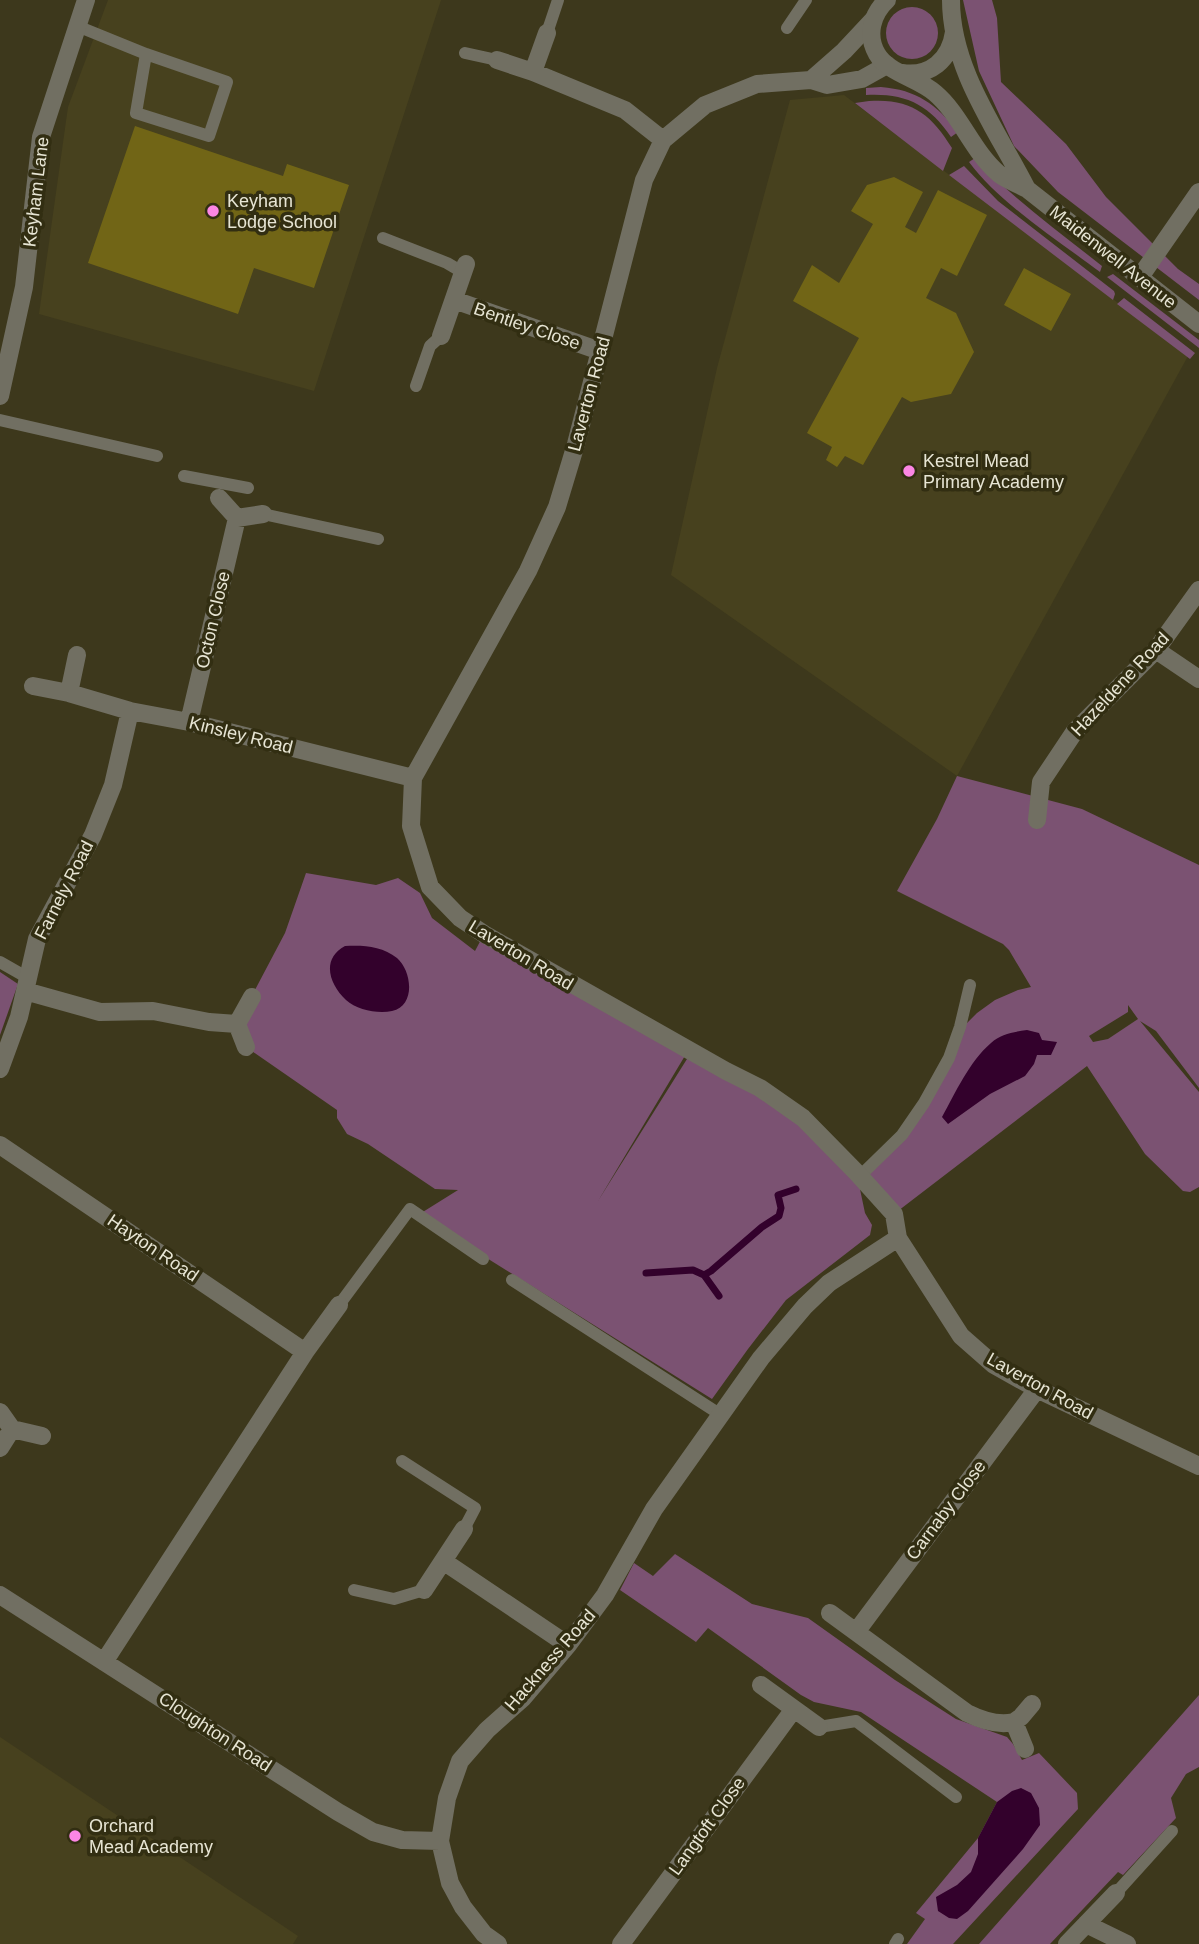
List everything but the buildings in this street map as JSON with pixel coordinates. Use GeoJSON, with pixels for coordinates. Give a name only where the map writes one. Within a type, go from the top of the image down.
{"type":"FeatureCollection","features":[{"type":"Feature","properties":{"kind":"street","name":"Keyham Lane"},"geometry":{"type":"LineString","coordinates":[[1,391],[24,287],[41,137],[86,0]]}},
{"type":"Feature","properties":{"kind":"street","name":"Maidenwell Avenue"},"geometry":{"type":"LineString","coordinates":[[937,0],[947,10],[974,91],[1027,189]]}},
{"type":"Feature","properties":{"kind":"street","name":"Maidenwell Avenue"},"geometry":{"type":"LineString","coordinates":[[895,69],[919,73],[941,62],[950,48],[951,0]]}},
{"type":"Feature","properties":{"kind":"street"},"geometry":{"type":"LineString","coordinates":[[886,1],[873,20],[873,45],[876,53],[895,69]]}},
{"type":"Feature","properties":{"kind":"street"},"geometry":{"type":"LineString","coordinates":[[811,80],[844,51],[873,20]]}},
{"type":"Feature","properties":{"kind":"street"},"geometry":{"type":"LineString","coordinates":[[533,72],[547,33]]}},
{"type":"Feature","properties":{"kind":"street"},"geometry":{"type":"LineString","coordinates":[[497,60],[625,110],[663,140]]}},
{"type":"Feature","properties":{"kind":"street","name":"Maidenwell Avenue"},"geometry":{"type":"LineString","coordinates":[[895,69],[929,87],[943,100],[984,158],[1000,175],[1027,189],[1199,324]]}},
{"type":"Feature","properties":{"kind":"street","name":"Laverton Road"},"geometry":{"type":"LineString","coordinates":[[895,69],[827,85],[811,80],[757,84],[705,105],[663,140],[644,180],[558,507],[528,571],[413,778],[411,826],[430,887],[460,918],[581,990],[760,1088],[803,1118],[894,1214],[898,1238],[961,1336],[994,1365],[1037,1389],[1199,1466]]}},
{"type":"Feature","properties":{"kind":"street"},"geometry":{"type":"LineString","coordinates":[[1140,278],[1199,192]]}},
{"type":"Feature","properties":{"kind":"street","name":"Bentley Close"},"geometry":{"type":"LineString","coordinates":[[441,336],[465,268]]}},
{"type":"Feature","properties":{"kind":"street","name":"Bentley Close"},"geometry":{"type":"LineString","coordinates":[[454,300],[600,351]]}},
{"type":"Feature","properties":{"kind":"street"},"geometry":{"type":"LineString","coordinates":[[220,490],[237,518],[263,514]]}},
{"type":"Feature","properties":{"kind":"street","name":"Octon Close"},"geometry":{"type":"LineString","coordinates":[[189,722],[237,518]]}},
{"type":"Feature","properties":{"kind":"street","name":"Hazeldene Road"},"geometry":{"type":"LineString","coordinates":[[1037,820],[1041,782],[1063,748],[1075,731],[1156,650],[1199,590]]}},
{"type":"Feature","properties":{"kind":"street"},"geometry":{"type":"LineString","coordinates":[[1156,650],[1199,679]]}},
{"type":"Feature","properties":{"kind":"street"},"geometry":{"type":"LineString","coordinates":[[69,693],[77,655]]}},
{"type":"Feature","properties":{"kind":"street","name":"Kinsley Road"},"geometry":{"type":"LineString","coordinates":[[33,686],[413,778]]}},
{"type":"Feature","properties":{"kind":"street","name":"Farnely Road"},"geometry":{"type":"LineString","coordinates":[[0,1069],[19,1017],[37,939],[93,835],[113,785],[130,711]]}},
{"type":"Feature","properties":{"kind":"street"},"geometry":{"type":"LineString","coordinates":[[27,984],[100,1012],[152,1011],[209,1022],[237,1024]]}},
{"type":"Feature","properties":{"kind":"street"},"geometry":{"type":"LineString","coordinates":[[237,1024],[252,997]]}},
{"type":"Feature","properties":{"kind":"street"},"geometry":{"type":"LineString","coordinates":[[237,1024],[246,1047]]}},
{"type":"Feature","properties":{"kind":"street","name":"Hayton Road"},"geometry":{"type":"LineString","coordinates":[[0,1145],[305,1352]]}},
{"type":"Feature","properties":{"kind":"street","name":"Hackness Road"},"geometry":{"type":"LineString","coordinates":[[498,1944],[484,1934],[463,1907],[450,1883],[440,1841],[447,1798],[460,1761],[486,1730],[523,1698],[568,1645],[605,1595],[654,1509],[761,1358],[805,1306],[829,1283],[898,1238]]}},
{"type":"Feature","properties":{"kind":"street"},"geometry":{"type":"LineString","coordinates":[[104,1662],[305,1352],[339,1305]]}},
{"type":"Feature","properties":{"kind":"street","name":"Carnaby Close"},"geometry":{"type":"LineString","coordinates":[[856,1632],[1037,1389]]}},
{"type":"Feature","properties":{"kind":"street"},"geometry":{"type":"LineString","coordinates":[[0,1412],[12,1429],[42,1436]]}},
{"type":"Feature","properties":{"kind":"street"},"geometry":{"type":"LineString","coordinates":[[0,1448],[12,1429]]}},
{"type":"Feature","properties":{"kind":"street"},"geometry":{"type":"LineString","coordinates":[[424,1590],[464,1529]]}},
{"type":"Feature","properties":{"kind":"street"},"geometry":{"type":"LineString","coordinates":[[443,1561],[568,1645]]}},
{"type":"Feature","properties":{"kind":"street","name":"Cloughton Road"},"geometry":{"type":"LineString","coordinates":[[0,1595],[373,1832],[402,1840],[440,1841]]}},
{"type":"Feature","properties":{"kind":"street"},"geometry":{"type":"LineString","coordinates":[[830,1613],[967,1713],[997,1723],[1014,1722],[1032,1704]]}},
{"type":"Feature","properties":{"kind":"street"},"geometry":{"type":"LineString","coordinates":[[761,1685],[819,1727]]}},
{"type":"Feature","properties":{"kind":"street","name":"Langtoft Close"},"geometry":{"type":"LineString","coordinates":[[621,1944],[794,1709]]}},
{"type":"Feature","properties":{"kind":"street"},"geometry":{"type":"LineString","coordinates":[[1014,1722],[1026,1749]]}},
{"type":"Feature","properties":{"kind":"street"},"geometry":{"type":"LineString","coordinates":[[1067,1944],[1116,1893]]}},
{"type":"Feature","properties":{"kind":"street"},"geometry":{"type":"LineString","coordinates":[[1086,1924],[1127,1944]]}},
{"type":"Feature","properties":{"kind":"lane"},"geometry":{"type":"LineString","coordinates":[[547,33],[558,0]]}},
{"type":"Feature","properties":{"kind":"lane"},"geometry":{"type":"LineString","coordinates":[[788,28],[806,0]]}},
{"type":"Feature","properties":{"kind":"lane"},"geometry":{"type":"LineString","coordinates":[[77,26],[146,54],[228,82],[209,136],[136,113],[146,54]]}},
{"type":"Feature","properties":{"kind":"lane"},"geometry":{"type":"LineString","coordinates":[[465,53],[497,60]]}},
{"type":"Feature","properties":{"kind":"lane"},"geometry":{"type":"LineString","coordinates":[[383,238],[465,268]]}},
{"type":"Feature","properties":{"kind":"lane"},"geometry":{"type":"LineString","coordinates":[[416,386],[430,346],[441,336]]}},
{"type":"Feature","properties":{"kind":"lane"},"geometry":{"type":"LineString","coordinates":[[0,420],[157,456]]}},
{"type":"Feature","properties":{"kind":"lane"},"geometry":{"type":"LineString","coordinates":[[184,476],[220,490],[248,488]]}},
{"type":"Feature","properties":{"kind":"lane"},"geometry":{"type":"LineString","coordinates":[[263,514],[377,539]]}},
{"type":"Feature","properties":{"kind":"lane"},"geometry":{"type":"LineString","coordinates":[[0,962],[27,984]]}},
{"type":"Feature","properties":{"kind":"lane"},"geometry":{"type":"LineString","coordinates":[[860,1176],[902,1135],[924,1103],[949,1058],[970,985]]}},
{"type":"Feature","properties":{"kind":"lane"},"geometry":{"type":"LineString","coordinates":[[339,1305],[410,1209],[483,1259]]}},
{"type":"Feature","properties":{"kind":"lane"},"geometry":{"type":"LineString","coordinates":[[512,1280],[720,1415]]}},
{"type":"Feature","properties":{"kind":"lane"},"geometry":{"type":"LineString","coordinates":[[402,1461],[475,1508],[464,1529]]}},
{"type":"Feature","properties":{"kind":"lane"},"geometry":{"type":"LineString","coordinates":[[354,1590],[394,1599],[424,1590]]}},
{"type":"Feature","properties":{"kind":"lane"},"geometry":{"type":"LineString","coordinates":[[819,1727],[856,1721],[956,1797]]}},
{"type":"Feature","properties":{"kind":"lane"},"geometry":{"type":"LineString","coordinates":[[1116,1893],[1172,1831]]}},
{"type":"Feature","properties":{"kind":"shaded area","name":"Keyham Lodge School"},"geometry":{"type":"Polygon","coordinates":[[[108,0],[441,0],[314,391],[39,314],[68,107],[108,0]]]}},
{"type":"Feature","properties":{"kind":"shaded area"},"geometry":{"type":"Polygon","coordinates":[[[963,0],[992,0],[997,18],[1001,82],[1066,144],[1106,197],[1178,269],[1199,284],[1199,300],[1058,192],[1014,146],[979,71],[963,0]]]}},
{"type":"Feature","properties":{"kind":"shaded area"},"geometry":{"type":"Polygon","coordinates":[[[912,7],[922,9],[930,15],[936,23],[936,43],[930,51],[922,57],[912,59],[902,57],[894,51],[888,43],[886,33],[888,23],[894,15],[902,9],[912,7]]]}},
{"type":"Feature","properties":{"kind":"shaded area"},"geometry":{"type":"Polygon","coordinates":[[[881,87],[905,91],[925,100],[958,132],[951,137],[934,116],[915,103],[893,96],[866,95],[866,88],[881,87]]]}},
{"type":"Feature","properties":{"kind":"shaded area","name":"Kestrel Mead Primary Academy"},"geometry":{"type":"Polygon","coordinates":[[[844,95],[1188,356],[957,776],[671,575],[717,368],[790,100],[844,95]]]}},
{"type":"Feature","properties":{"kind":"shaded area"},"geometry":{"type":"Polygon","coordinates":[[[897,102],[928,117],[952,148],[943,171],[855,103],[897,102]]]}},
{"type":"Feature","properties":{"kind":"shaded area"},"geometry":{"type":"Polygon","coordinates":[[[975,158],[1020,201],[1102,266],[1100,272],[1030,221],[996,192],[969,162],[975,158]]]}},
{"type":"Feature","properties":{"kind":"shaded area"},"geometry":{"type":"Polygon","coordinates":[[[964,166],[998,201],[1114,291],[1113,300],[949,175],[964,166]]]}},
{"type":"Feature","properties":{"kind":"shaded area"},"geometry":{"type":"Polygon","coordinates":[[[1113,274],[1199,340],[1199,348],[1107,277],[1113,274]]]}},
{"type":"Feature","properties":{"kind":"shaded area"},"geometry":{"type":"Polygon","coordinates":[[[1124,298],[1195,353],[1190,359],[1117,304],[1124,298]]]}},
{"type":"Feature","properties":{"kind":"shaded area"},"geometry":{"type":"Polygon","coordinates":[[[957,776],[1082,809],[1199,865],[1199,1088],[1156,1031],[1140,1021],[1199,1092],[1199,1187],[1190,1192],[1183,1191],[1145,1154],[1087,1066],[894,1214],[857,1173],[906,1132],[962,1028],[995,1000],[1031,987],[1003,944],[897,891],[937,819],[957,776]],[[1128,1005],[1128,1012],[1089,1036],[1093,1042],[1108,1039],[1138,1019],[1128,1005]]]}},
{"type":"Feature","properties":{"kind":"shaded area"},"geometry":{"type":"Polygon","coordinates":[[[306,873],[376,885],[398,878],[420,893],[432,918],[475,951],[484,934],[689,1049],[598,1201],[692,1051],[763,1090],[857,1175],[865,1213],[872,1225],[870,1235],[786,1300],[712,1399],[418,1215],[458,1190],[435,1189],[368,1144],[347,1134],[337,1118],[337,1110],[246,1047],[237,1024],[285,933],[306,873]]]}},
{"type":"Feature","properties":{"kind":"shaded area"},"geometry":{"type":"Polygon","coordinates":[[[345,946],[372,947],[397,958],[406,971],[409,987],[405,1002],[400,1008],[386,1012],[368,1010],[356,1006],[340,994],[332,979],[330,965],[337,951],[345,946]]]}},
{"type":"Feature","properties":{"kind":"shaded area"},"geometry":{"type":"Polygon","coordinates":[[[0,972],[18,984],[0,1035],[0,972]]]}},
{"type":"Feature","properties":{"kind":"shaded area"},"geometry":{"type":"Polygon","coordinates":[[[1027,1030],[1039,1033],[1042,1040],[1057,1042],[1051,1055],[1037,1055],[1025,1076],[990,1094],[948,1124],[942,1117],[976,1059],[999,1037],[1027,1030]]]}},
{"type":"Feature","properties":{"kind":"shaded area"},"geometry":{"type":"Polygon","coordinates":[[[675,1554],[752,1604],[808,1618],[895,1680],[956,1719],[1007,1737],[1022,1760],[1039,1753],[1077,1793],[1078,1809],[953,1944],[907,1944],[925,1919],[916,1913],[978,1838],[997,1802],[861,1712],[814,1702],[708,1628],[696,1642],[620,1590],[634,1563],[653,1576],[675,1554]]]}},
{"type":"Feature","properties":{"kind":"shaded area"},"geometry":{"type":"Polygon","coordinates":[[[1199,1695],[1199,1767],[1186,1774],[1171,1798],[1176,1818],[1123,1875],[1118,1872],[1050,1944],[979,1944],[1199,1695]]]}},
{"type":"Feature","properties":{"kind":"shaded area","name":"Orchard Mead Academy"},"geometry":{"type":"Polygon","coordinates":[[[0,1737],[298,1936],[293,1944],[0,1944],[0,1737]]]}},
{"type":"Feature","properties":{"kind":"shaded area"},"geometry":{"type":"Polygon","coordinates":[[[1021,1788],[1031,1793],[1039,1808],[1040,1825],[1023,1849],[968,1911],[957,1919],[949,1918],[938,1911],[936,1897],[957,1885],[971,1872],[978,1854],[978,1838],[997,1802],[1021,1788]]]}},
{"type":"Feature","properties":{"kind":"waterway"},"geometry":{"type":"LineString","coordinates":[[704,1275],[779,1216],[781,1208],[778,1195],[796,1189]]}},
{"type":"Feature","properties":{"kind":"waterway"},"geometry":{"type":"LineString","coordinates":[[646,1273],[693,1270],[704,1275],[719,1296]]}},
{"type":"Feature","properties":{"kind":"place","name":"Keyham Lodge School"},"geometry":{"type":"Point","coordinates":[213,211]}},
{"type":"Feature","properties":{"kind":"place","name":"Kestrel Mead Primary Academy"},"geometry":{"type":"Point","coordinates":[909,471]}},
{"type":"Feature","properties":{"kind":"place","name":"Orchard Mead Academy"},"geometry":{"type":"Point","coordinates":[75,1836]}}]}
